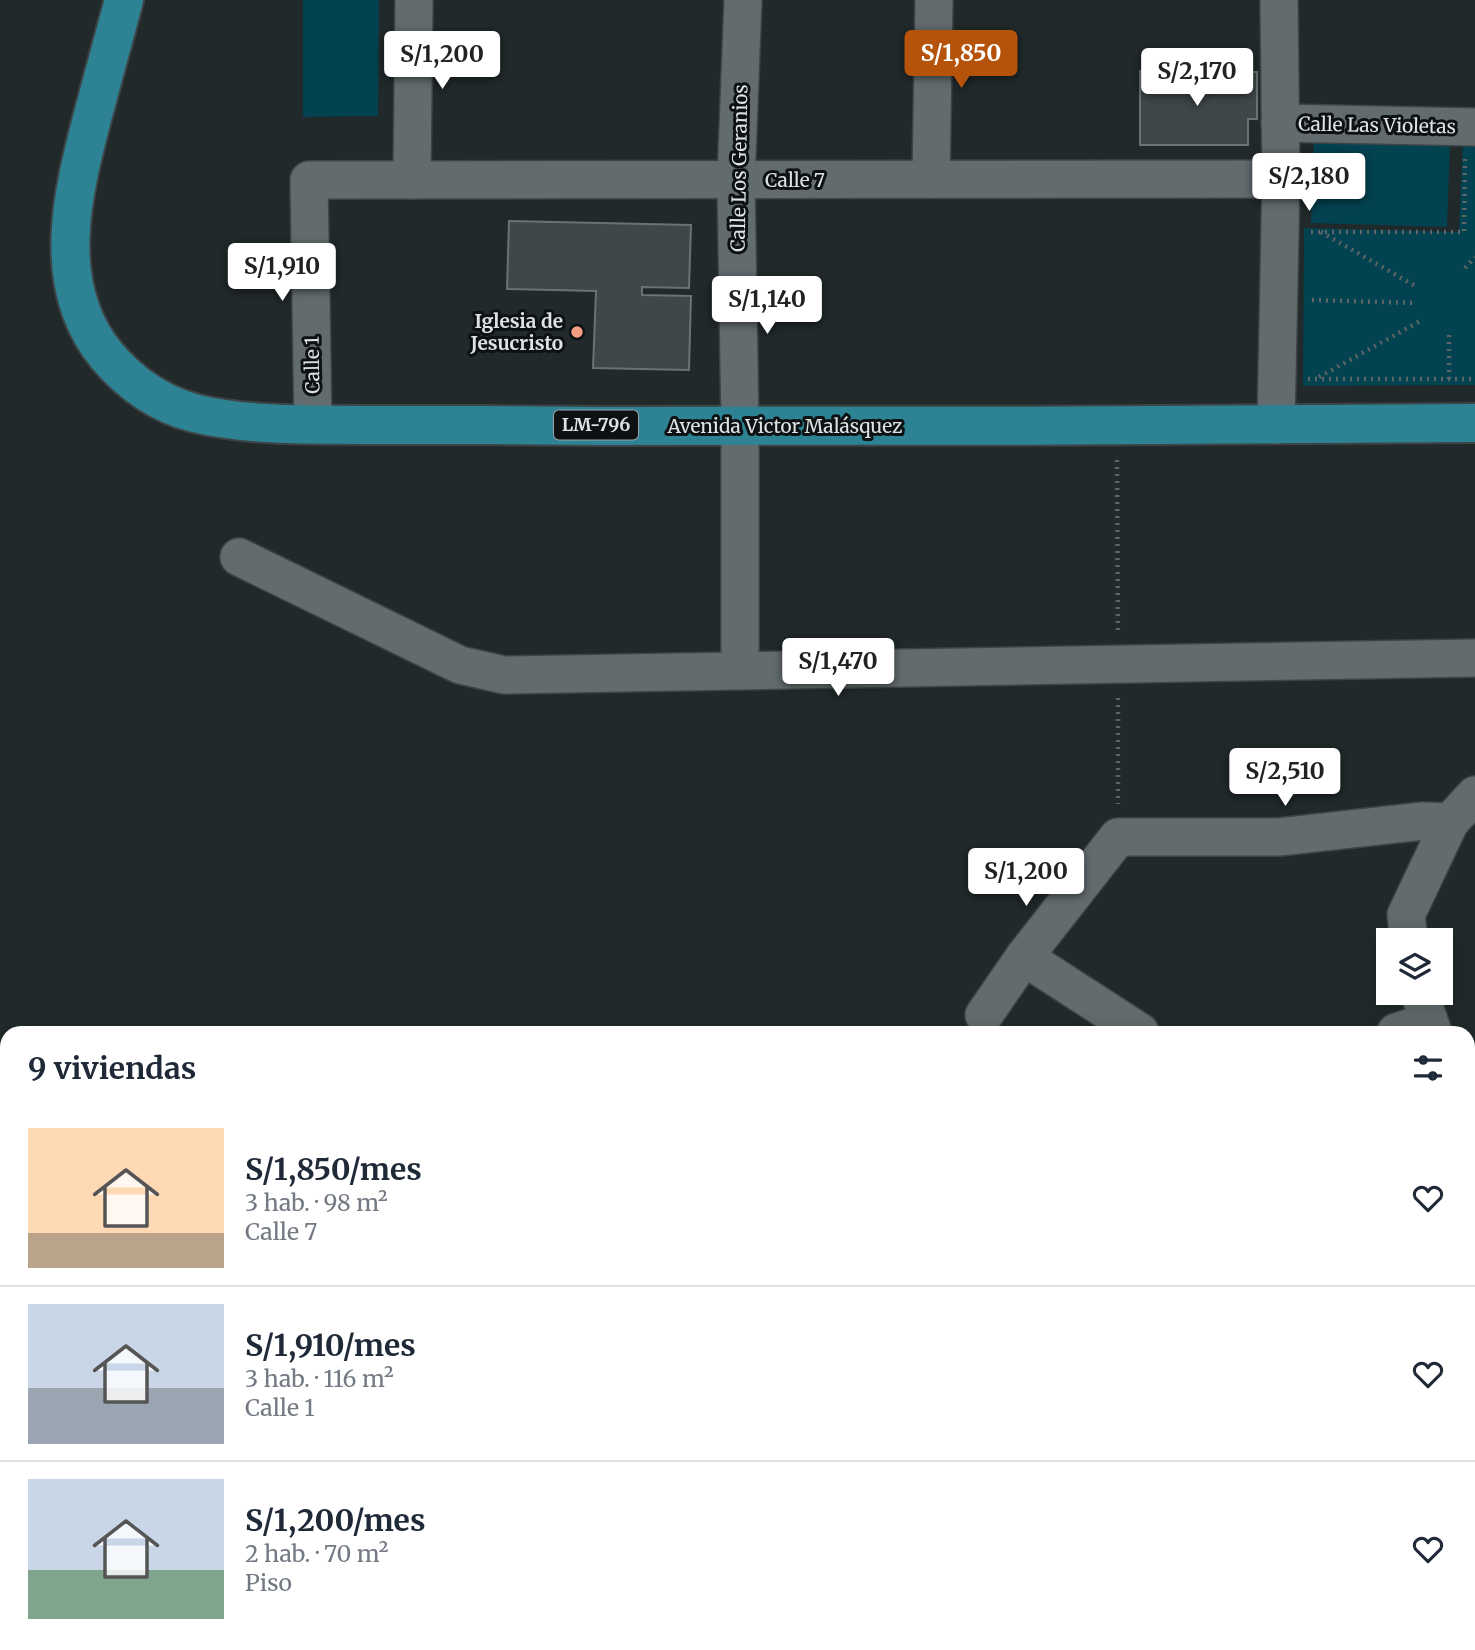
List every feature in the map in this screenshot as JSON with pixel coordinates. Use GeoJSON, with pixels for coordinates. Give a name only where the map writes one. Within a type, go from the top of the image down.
{"type":"FeatureCollection","features":[{"type":"Feature","properties":{"kind":"main road","name":"Avenida Victor Malásquez"},"geometry":{"type":"LineString","coordinates":[[124,0],[71,204],[71,267],[83,316],[105,353],[121,371],[153,396],[172,406],[240,420],[313,425],[1475,423]]}},
{"type":"Feature","properties":{"kind":"street"},"geometry":{"type":"LineString","coordinates":[[412,180],[414,0]]}},
{"type":"Feature","properties":{"kind":"street","name":"Calle Los Geranios"},"geometry":{"type":"LineString","coordinates":[[740,671],[736,180],[743,0]]}},
{"type":"Feature","properties":{"kind":"street"},"geometry":{"type":"LineString","coordinates":[[931,179],[934,0]]}},
{"type":"Feature","properties":{"kind":"street"},"geometry":{"type":"LineString","coordinates":[[1276,425],[1281,179],[1279,0]]}},
{"type":"Feature","properties":{"kind":"street","name":"Calle Las Violetas"},"geometry":{"type":"LineString","coordinates":[[1280,123],[1470,140]]}},
{"type":"Feature","properties":{"kind":"street","name":"Calle 7"},"geometry":{"type":"LineString","coordinates":[[309,180],[1281,179]]}},
{"type":"Feature","properties":{"kind":"street","name":"Calle 1"},"geometry":{"type":"LineString","coordinates":[[309,180],[313,425]]}},
{"type":"Feature","properties":{"kind":"street"},"geometry":{"type":"LineString","coordinates":[[239,557],[460,665],[504,675],[1475,659]]}},
{"type":"Feature","properties":{"kind":"street"},"geometry":{"type":"LineString","coordinates":[[1408,928],[1406,915],[1450,822],[1475,795]]}},
{"type":"Feature","properties":{"kind":"street"},"geometry":{"type":"LineString","coordinates":[[984,1015],[1024,957],[1118,837],[1279,838],[1423,821],[1450,822]]}},
{"type":"Feature","properties":{"kind":"street"},"geometry":{"type":"LineString","coordinates":[[1024,957],[1131,1026]]}},
{"type":"Feature","properties":{"kind":"path"},"geometry":{"type":"LineString","coordinates":[[1307,232],[1464,232],[1470,140]]}},
{"type":"Feature","properties":{"kind":"path"},"geometry":{"type":"LineString","coordinates":[[1320,232],[1417,287]]}},
{"type":"Feature","properties":{"kind":"path"},"geometry":{"type":"LineString","coordinates":[[1465,268],[1475,257]]}},
{"type":"Feature","properties":{"kind":"path"},"geometry":{"type":"LineString","coordinates":[[1307,300],[1416,303]]}},
{"type":"Feature","properties":{"kind":"path"},"geometry":{"type":"LineString","coordinates":[[1316,379],[1422,320]]}},
{"type":"Feature","properties":{"kind":"path"},"geometry":{"type":"LineString","coordinates":[[1449,333],[1449,379]]}},
{"type":"Feature","properties":{"kind":"path"},"geometry":{"type":"LineString","coordinates":[[1307,366],[1307,379],[1475,379]]}},
{"type":"Feature","properties":{"kind":"path"},"geometry":{"type":"LineString","coordinates":[[1117,425],[1118,837]]}},
{"type":"Feature","properties":{"kind":"shaded area"},"geometry":{"type":"Polygon","coordinates":[[[303,0],[379,0],[378,116],[303,117],[303,0]]]}},
{"type":"Feature","properties":{"kind":"shaded area"},"geometry":{"type":"Polygon","coordinates":[[[1463,138],[1475,139],[1475,385],[1303,386],[1304,228],[1459,232],[1463,138]]]}},
{"type":"Feature","properties":{"kind":"shaded area"},"geometry":{"type":"Polygon","coordinates":[[[1314,139],[1450,143],[1447,227],[1311,223],[1314,139]]]}},
{"type":"Feature","properties":{"kind":"building"},"geometry":{"type":"Polygon","coordinates":[[[1140,71],[1257,72],[1257,119],[1248,119],[1248,145],[1140,145],[1140,71]]]}},
{"type":"Feature","properties":{"kind":"building"},"geometry":{"type":"Polygon","coordinates":[[[509,221],[691,225],[689,288],[642,287],[642,295],[691,296],[689,370],[593,368],[596,291],[507,289],[509,221]]]}},
{"type":"Feature","properties":{"kind":"place","name":"Iglesia de Jesucristo"},"geometry":{"type":"Point","coordinates":[577,332]}}]}
